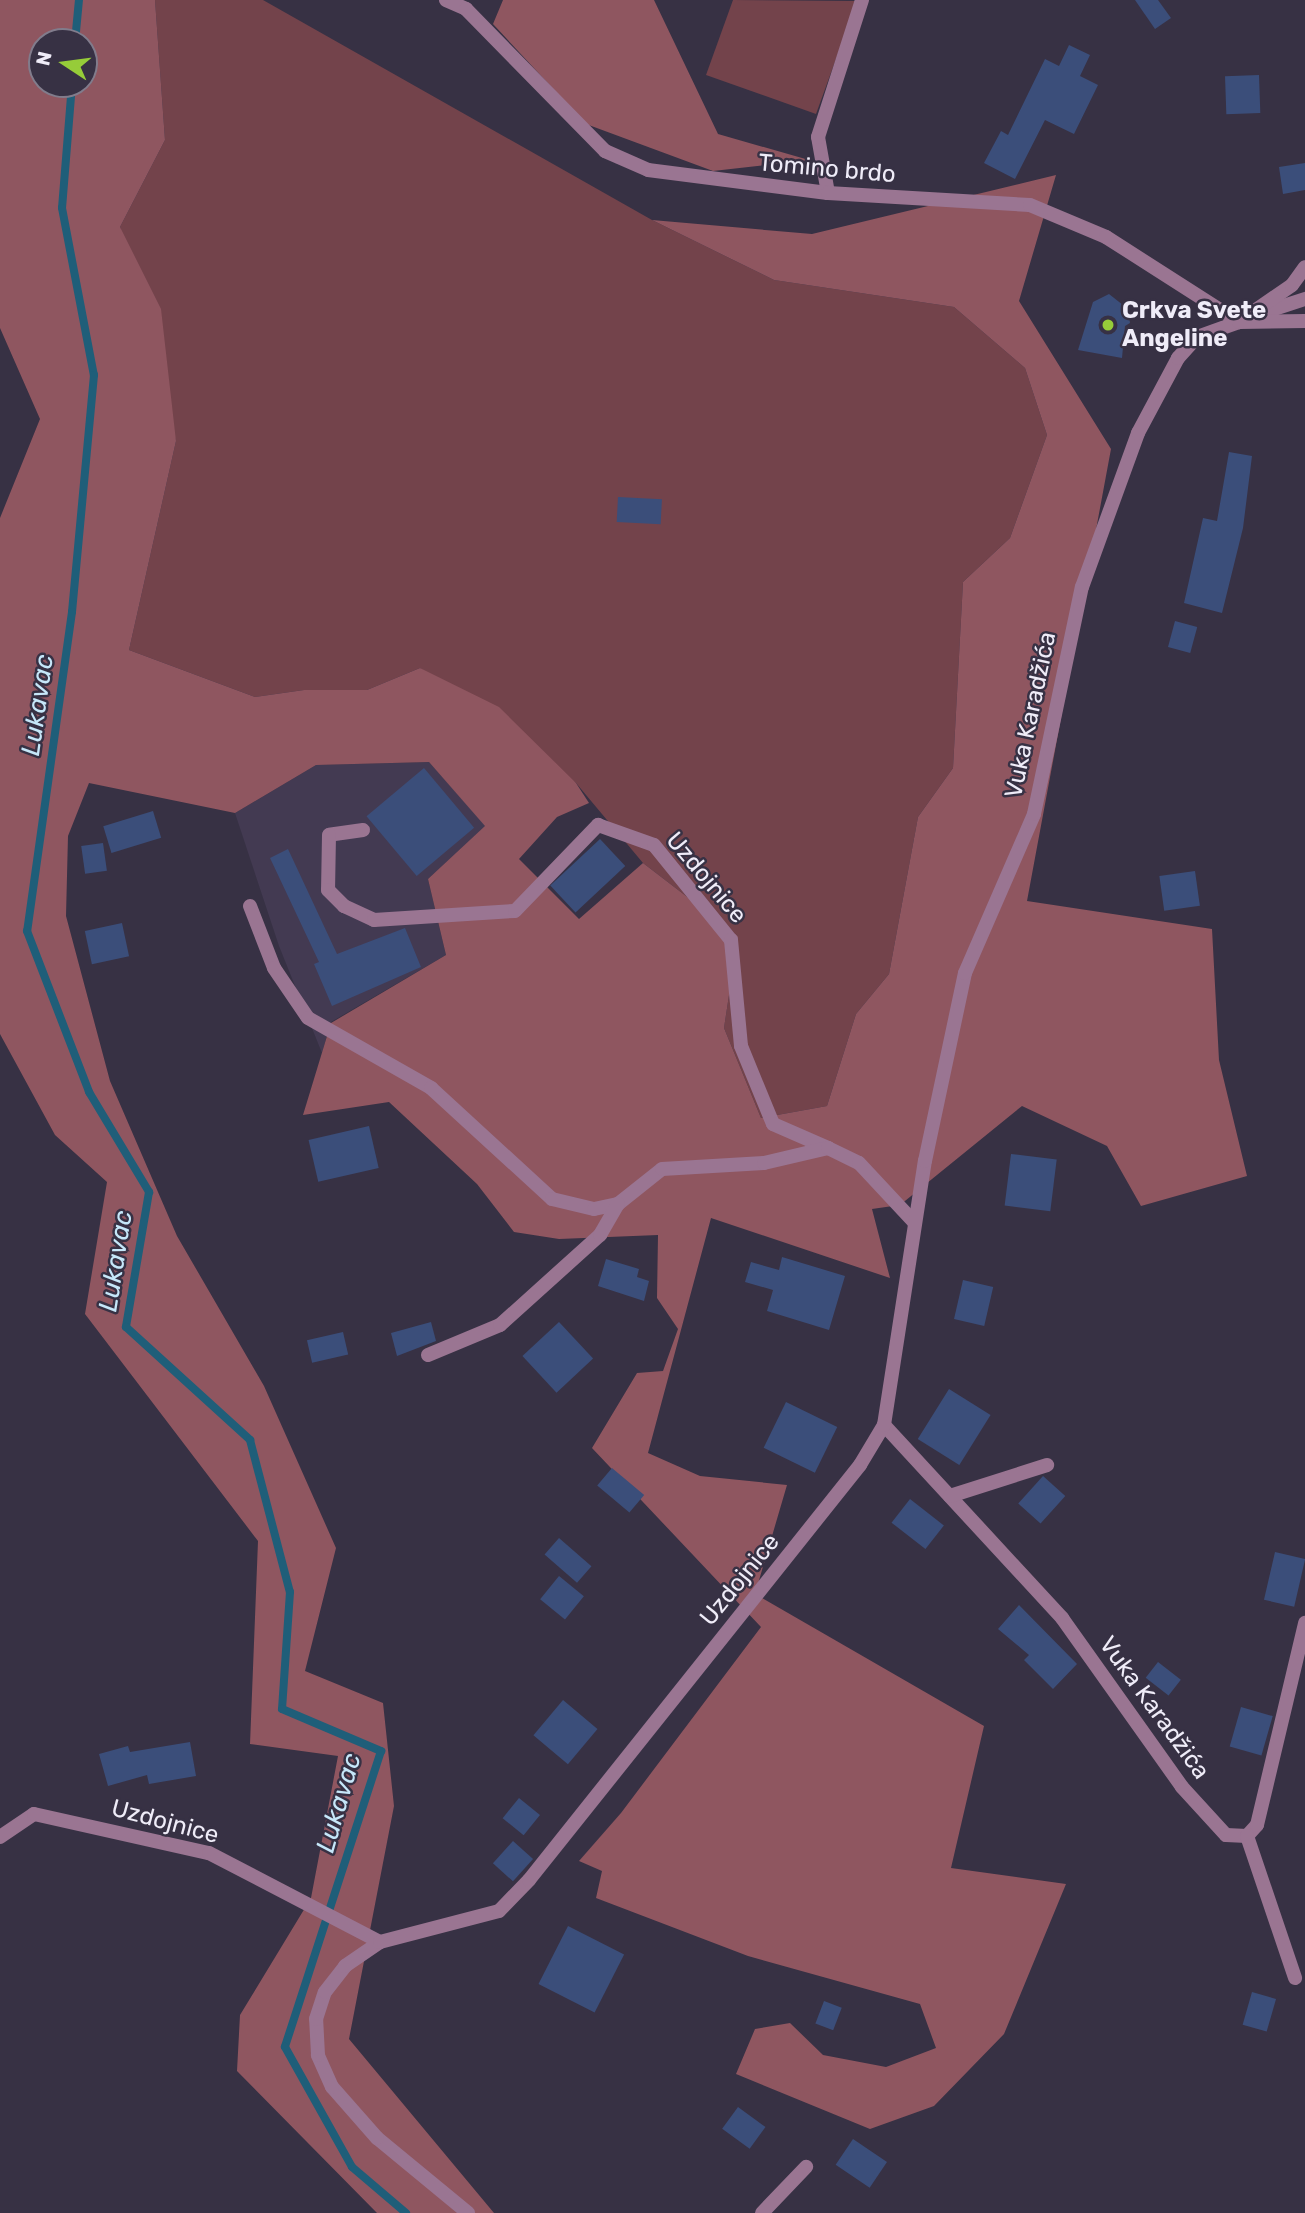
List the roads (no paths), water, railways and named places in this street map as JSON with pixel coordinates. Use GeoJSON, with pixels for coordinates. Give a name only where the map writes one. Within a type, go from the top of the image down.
{"type":"FeatureCollection","features":[{"type":"Feature","properties":{"kind":"street","name":"Tomino brdo"},"geometry":{"type":"LineString","coordinates":[[446,0],[466,9],[605,151],[648,170],[697,180],[828,193],[1030,205],[1106,237],[1239,321]]}},
{"type":"Feature","properties":{"kind":"street"},"geometry":{"type":"LineString","coordinates":[[828,193],[818,136],[862,0]]}},
{"type":"Feature","properties":{"kind":"street"},"geometry":{"type":"LineString","coordinates":[[1239,321],[1292,285],[1305,267]]}},
{"type":"Feature","properties":{"kind":"street"},"geometry":{"type":"LineString","coordinates":[[1239,321],[1305,299]]}},
{"type":"Feature","properties":{"kind":"street","name":"Vuka Karadžića"},"geometry":{"type":"LineString","coordinates":[[914,1222],[965,973],[1034,814],[1087,574],[1138,433],[1178,358],[1197,337],[1239,321],[1305,321]]}},
{"type":"Feature","properties":{"kind":"street","name":"Uzdojnice"},"geometry":{"type":"LineString","coordinates":[[0,1837],[34,1814],[195,1850],[380,1942],[499,1911],[529,1880],[860,1465],[884,1425],[914,1222],[859,1163],[774,1124],[741,1046],[731,940],[654,845],[598,825],[515,911],[374,920],[344,906],[328,890],[328,835],[363,830]]}},
{"type":"Feature","properties":{"kind":"street"},"geometry":{"type":"LineString","coordinates":[[250,906],[274,968],[308,1018],[431,1088],[552,1199],[593,1209],[618,1205]]}},
{"type":"Feature","properties":{"kind":"street"},"geometry":{"type":"LineString","coordinates":[[428,1355],[500,1325],[600,1235],[618,1205],[662,1170],[764,1163],[828,1147]]}},
{"type":"Feature","properties":{"kind":"street","name":"Vuka Karadžića"},"geometry":{"type":"LineString","coordinates":[[884,1425],[1062,1618],[1210,1823],[1226,1835],[1247,1836]]}},
{"type":"Feature","properties":{"kind":"street"},"geometry":{"type":"LineString","coordinates":[[950,1496],[1047,1465]]}},
{"type":"Feature","properties":{"kind":"street"},"geometry":{"type":"LineString","coordinates":[[1295,1978],[1247,1836],[1257,1825],[1265,1799],[1305,1623]]}},
{"type":"Feature","properties":{"kind":"street"},"geometry":{"type":"LineString","coordinates":[[380,1942],[345,1966],[325,1992],[316,2019],[318,2055],[332,2087],[377,2138],[468,2213]]}},
{"type":"Feature","properties":{"kind":"street"},"geometry":{"type":"LineString","coordinates":[[762,2213],[806,2168]]}},
{"type":"Feature","properties":{"kind":"waterway","name":"Lukavac"},"geometry":{"type":"LineString","coordinates":[[76,28],[79,0]]}},
{"type":"Feature","properties":{"kind":"waterway","name":"Lukavac"},"geometry":{"type":"LineString","coordinates":[[71,98],[62,208],[94,375],[72,612],[27,931],[89,1092],[149,1192],[126,1327],[250,1440],[290,1592],[282,1709],[381,1751],[285,2047],[352,2167],[406,2213]]}},
{"type":"Feature","properties":{"kind":"place","name":"Crkva Svete Angeline"},"geometry":{"type":"Point","coordinates":[1108,325]}}]}
